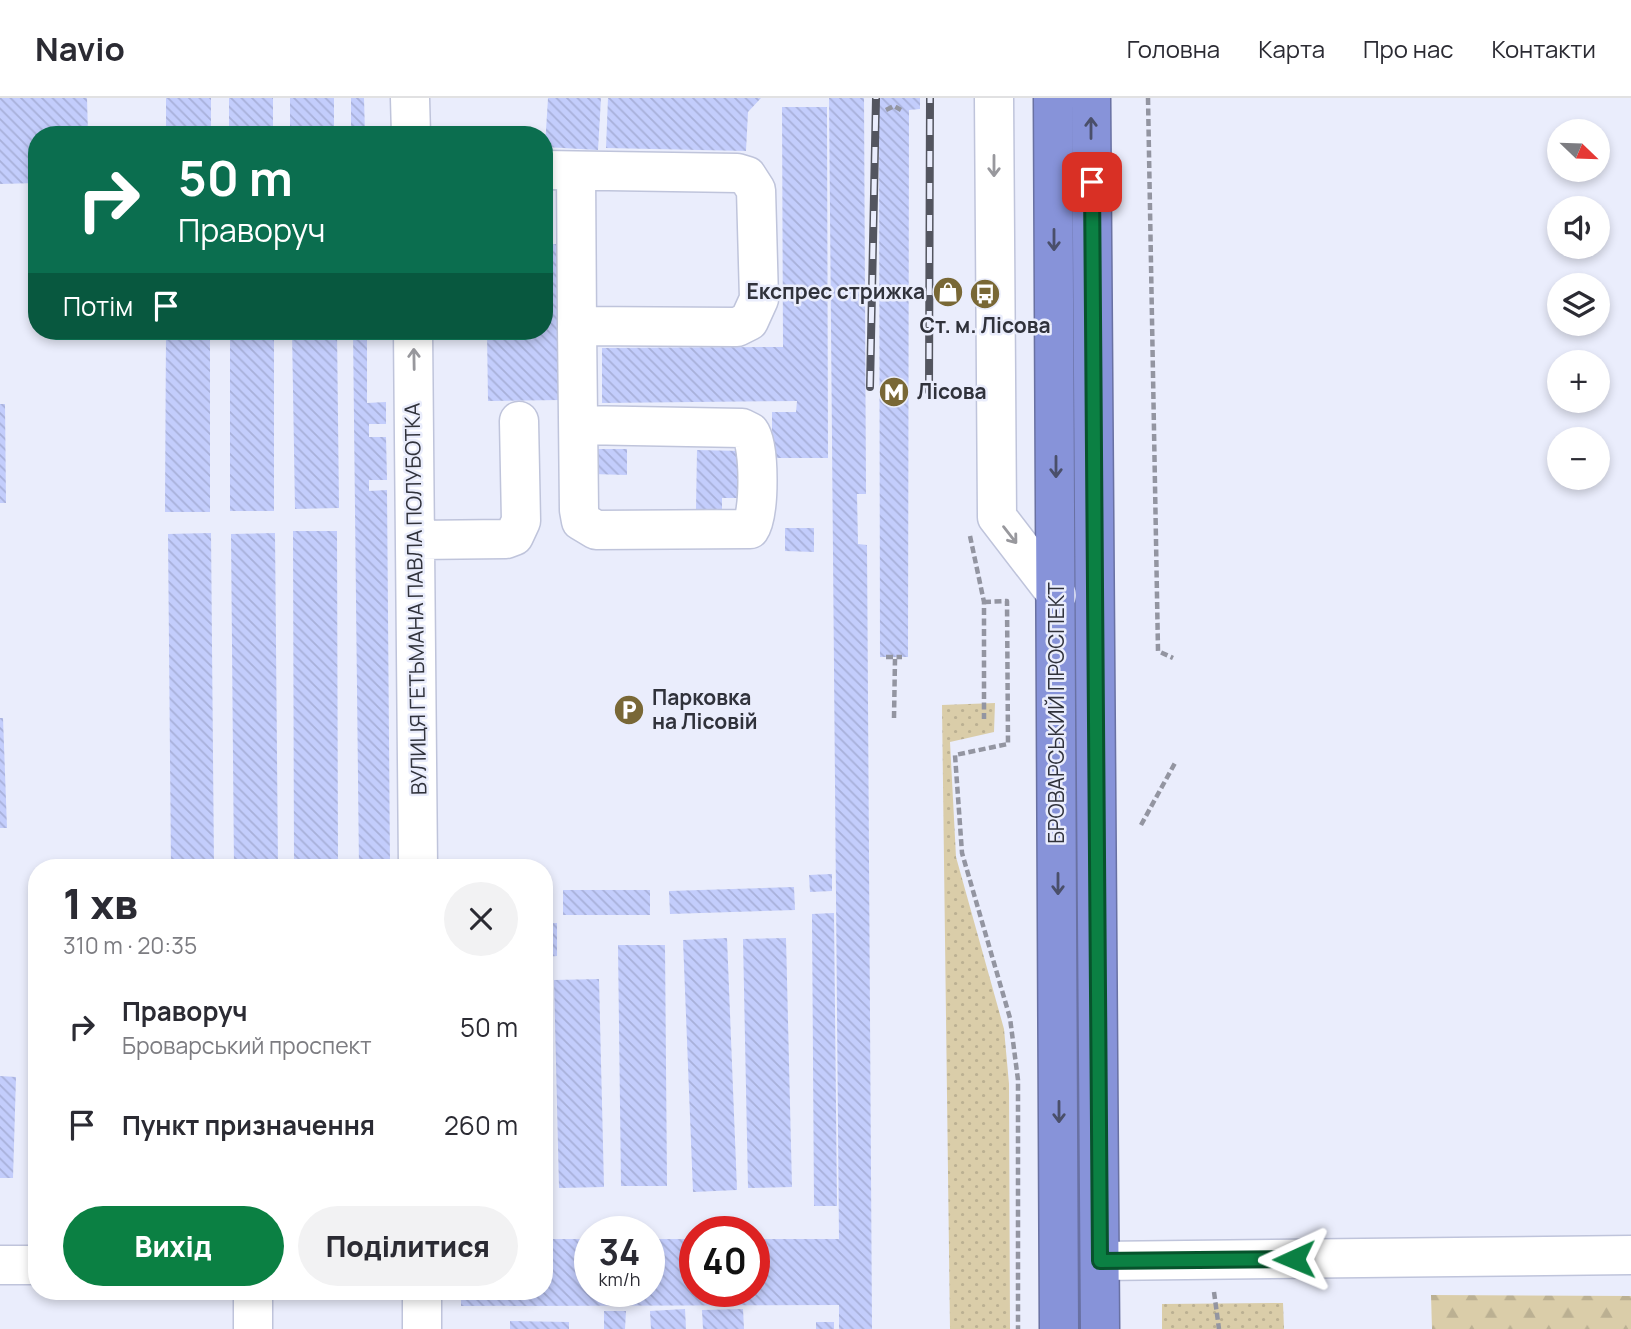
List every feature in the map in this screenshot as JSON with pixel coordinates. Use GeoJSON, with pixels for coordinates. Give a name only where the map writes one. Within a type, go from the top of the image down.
{"type":"FeatureCollection","features":[{"type":"Feature","properties":{"kind":"highway","name":"БРОВАРСЬКИЙ ПРОСПЕКТ"},"geometry":{"type":"LineString","coordinates":[[1053,98],[1059,1329]]}},
{"type":"Feature","properties":{"kind":"highway","name":"БРОВАРСЬКИЙ ПРОСПЕКТ"},"geometry":{"type":"LineString","coordinates":[[1091,98],[1100,1329]]}},
{"type":"Feature","properties":{"kind":"street"},"geometry":{"type":"LineString","coordinates":[[410,98],[411,126]]}},
{"type":"Feature","properties":{"kind":"street"},"geometry":{"type":"LineString","coordinates":[[994,98],[997,517],[1057,595]]}},
{"type":"Feature","properties":{"kind":"street"},"geometry":{"type":"LineString","coordinates":[[577,326],[737,327],[749,321],[759,299],[757,190],[747,176],[737,173],[560,171],[577,326],[579,510],[581,521],[587,528],[743,532],[754,524],[757,446],[750,432],[742,428],[579,425]]}},
{"type":"Feature","properties":{"kind":"street","name":"ВУЛИЦЯ ГЕТЬМАНА ПАВЛА ПОЛУБОТКА"},"geometry":{"type":"LineString","coordinates":[[413,340],[418,859]]}},
{"type":"Feature","properties":{"kind":"street"},"geometry":{"type":"LineString","coordinates":[[416,540],[506,539],[514,536],[521,521],[519,421]]}},
{"type":"Feature","properties":{"kind":"street"},"geometry":{"type":"LineString","coordinates":[[1100,1261],[1631,1255]]}},
{"type":"Feature","properties":{"kind":"street"},"geometry":{"type":"LineString","coordinates":[[0,1265],[28,1265]]}},
{"type":"Feature","properties":{"kind":"street"},"geometry":{"type":"LineString","coordinates":[[253,1300],[253,1329]]}},
{"type":"Feature","properties":{"kind":"street"},"geometry":{"type":"LineString","coordinates":[[422,1300],[422,1329]]}},
{"type":"Feature","properties":{"kind":"path"},"geometry":{"type":"LineString","coordinates":[[894,98],[894,106]]}},
{"type":"Feature","properties":{"kind":"path"},"geometry":{"type":"LineString","coordinates":[[1148,98],[1158,651],[1173,658]]}},
{"type":"Feature","properties":{"kind":"path"},"geometry":{"type":"LineString","coordinates":[[886,110],[894,106]]}},
{"type":"Feature","properties":{"kind":"path"},"geometry":{"type":"LineString","coordinates":[[894,106],[901,110]]}},
{"type":"Feature","properties":{"kind":"path"},"geometry":{"type":"LineString","coordinates":[[984,602],[1007,601],[1008,744],[955,755],[962,853],[1010,1018],[1018,1080],[1018,1329]]}},
{"type":"Feature","properties":{"kind":"path"},"geometry":{"type":"LineString","coordinates":[[984,642],[984,719]]}},
{"type":"Feature","properties":{"kind":"path"},"geometry":{"type":"LineString","coordinates":[[886,657],[902,657]]}},
{"type":"Feature","properties":{"kind":"path"},"geometry":{"type":"LineString","coordinates":[[894,718],[895,659]]}},
{"type":"Feature","properties":{"kind":"path"},"geometry":{"type":"LineString","coordinates":[[1141,825],[1175,763]]}},
{"type":"Feature","properties":{"kind":"path"},"geometry":{"type":"LineString","coordinates":[[1213,1288],[1219,1329]]}},
{"type":"Feature","properties":{"kind":"green space"},"geometry":{"type":"Polygon","coordinates":[[[995,703],[994,732],[950,742],[956,857],[1004,1029],[1009,1084],[1010,1329],[950,1329],[942,705],[995,703]]]}},
{"type":"Feature","properties":{"kind":"green space"},"geometry":{"type":"Polygon","coordinates":[[[1431,1295],[1631,1296],[1631,1329],[1432,1329],[1431,1295]]]}},
{"type":"Feature","properties":{"kind":"green space"},"geometry":{"type":"Polygon","coordinates":[[[1283,1303],[1284,1329],[1162,1329],[1162,1304],[1283,1303]]]}},
{"type":"Feature","properties":{"kind":"building"},"geometry":{"type":"Polygon","coordinates":[[[0,98],[87,98],[88,126],[28,126],[28,183],[0,184],[0,98]]]}},
{"type":"Feature","properties":{"kind":"building"},"geometry":{"type":"Polygon","coordinates":[[[166,98],[211,98],[211,126],[166,126],[166,98]]]}},
{"type":"Feature","properties":{"kind":"building"},"geometry":{"type":"Polygon","coordinates":[[[229,98],[273,98],[273,126],[229,126],[229,98]]]}},
{"type":"Feature","properties":{"kind":"building"},"geometry":{"type":"Polygon","coordinates":[[[290,98],[334,98],[334,126],[290,126],[290,98]]]}},
{"type":"Feature","properties":{"kind":"building"},"geometry":{"type":"Polygon","coordinates":[[[351,98],[364,98],[365,126],[351,126],[351,98]]]}},
{"type":"Feature","properties":{"kind":"building"},"geometry":{"type":"Polygon","coordinates":[[[548,98],[601,98],[598,150],[553,147],[553,126],[546,126],[548,98]]]}},
{"type":"Feature","properties":{"kind":"building"},"geometry":{"type":"Polygon","coordinates":[[[608,98],[761,98],[748,112],[746,151],[606,148],[608,98]]]}},
{"type":"Feature","properties":{"kind":"building"},"geometry":{"type":"Polygon","coordinates":[[[829,98],[864,98],[866,494],[857,494],[858,544],[867,545],[872,1329],[839,1329],[839,1305],[770,1305],[770,1239],[839,1239],[829,98]]]}},
{"type":"Feature","properties":{"kind":"building"},"geometry":{"type":"Polygon","coordinates":[[[879,98],[920,98],[920,109],[909,110],[908,657],[880,657],[879,98]]]}},
{"type":"Feature","properties":{"kind":"building"},"geometry":{"type":"Polygon","coordinates":[[[782,107],[827,107],[828,458],[772,458],[772,412],[796,412],[797,401],[602,403],[602,348],[783,347],[782,107]]]}},
{"type":"Feature","properties":{"kind":"building"},"geometry":{"type":"Polygon","coordinates":[[[553,244],[559,244],[561,400],[488,401],[487,340],[553,340],[553,244]]]}},
{"type":"Feature","properties":{"kind":"building"},"geometry":{"type":"Polygon","coordinates":[[[166,340],[210,340],[210,512],[165,512],[166,340]]]}},
{"type":"Feature","properties":{"kind":"building"},"geometry":{"type":"Polygon","coordinates":[[[230,340],[274,340],[274,511],[230,511],[230,340]]]}},
{"type":"Feature","properties":{"kind":"building"},"geometry":{"type":"Polygon","coordinates":[[[292,340],[337,340],[339,508],[295,509],[292,340]]]}},
{"type":"Feature","properties":{"kind":"building"},"geometry":{"type":"Polygon","coordinates":[[[353,340],[367,340],[367,403],[386,402],[386,424],[369,424],[369,437],[386,437],[387,480],[369,480],[369,491],[387,490],[390,859],[359,859],[353,340]]]}},
{"type":"Feature","properties":{"kind":"building"},"geometry":{"type":"Polygon","coordinates":[[[0,404],[5,404],[6,503],[0,503],[0,404]]]}},
{"type":"Feature","properties":{"kind":"building"},"geometry":{"type":"Polygon","coordinates":[[[592,449],[627,449],[627,475],[592,474],[592,449]]]}},
{"type":"Feature","properties":{"kind":"building"},"geometry":{"type":"Polygon","coordinates":[[[697,450],[743,451],[742,498],[722,498],[722,509],[696,509],[697,450]]]}},
{"type":"Feature","properties":{"kind":"building"},"geometry":{"type":"Polygon","coordinates":[[[785,528],[814,528],[814,552],[785,551],[785,528]]]}},
{"type":"Feature","properties":{"kind":"building"},"geometry":{"type":"Polygon","coordinates":[[[293,531],[337,531],[338,859],[294,859],[293,531]]]}},
{"type":"Feature","properties":{"kind":"building"},"geometry":{"type":"Polygon","coordinates":[[[211,533],[214,859],[171,859],[168,534],[211,533]]]}},
{"type":"Feature","properties":{"kind":"building"},"geometry":{"type":"Polygon","coordinates":[[[275,533],[278,859],[234,859],[231,534],[275,533]]]}},
{"type":"Feature","properties":{"kind":"building"},"geometry":{"type":"Polygon","coordinates":[[[0,718],[3,718],[7,828],[0,828],[0,718]]]}},
{"type":"Feature","properties":{"kind":"building"},"geometry":{"type":"Polygon","coordinates":[[[832,874],[832,891],[810,892],[809,875],[832,874]]]}},
{"type":"Feature","properties":{"kind":"building"},"geometry":{"type":"Polygon","coordinates":[[[794,887],[795,910],[670,914],[669,891],[794,887]]]}},
{"type":"Feature","properties":{"kind":"building"},"geometry":{"type":"Polygon","coordinates":[[[563,890],[650,890],[650,915],[563,915],[563,890]]]}},
{"type":"Feature","properties":{"kind":"building"},"geometry":{"type":"Polygon","coordinates":[[[834,913],[837,1206],[814,1206],[812,914],[834,913]]]}},
{"type":"Feature","properties":{"kind":"building"},"geometry":{"type":"Polygon","coordinates":[[[553,923],[557,923],[557,956],[553,956],[553,923]]]}},
{"type":"Feature","properties":{"kind":"building"},"geometry":{"type":"Polygon","coordinates":[[[727,938],[737,1190],[693,1192],[683,940],[727,938]]]}},
{"type":"Feature","properties":{"kind":"building"},"geometry":{"type":"Polygon","coordinates":[[[786,938],[792,1187],[748,1188],[743,939],[786,938]]]}},
{"type":"Feature","properties":{"kind":"building"},"geometry":{"type":"Polygon","coordinates":[[[618,945],[665,945],[667,1186],[621,1186],[618,945]]]}},
{"type":"Feature","properties":{"kind":"building"},"geometry":{"type":"Polygon","coordinates":[[[599,979],[604,1187],[559,1188],[554,980],[599,979]]]}},
{"type":"Feature","properties":{"kind":"building"},"geometry":{"type":"Polygon","coordinates":[[[0,1076],[16,1077],[13,1178],[0,1178],[0,1076]]]}},
{"type":"Feature","properties":{"kind":"building"},"geometry":{"type":"Polygon","coordinates":[[[553,1239],[574,1239],[574,1306],[461,1306],[461,1300],[553,1300],[553,1239]]]}},
{"type":"Feature","properties":{"kind":"building"},"geometry":{"type":"Polygon","coordinates":[[[665,1239],[679,1239],[679,1305],[665,1305],[665,1239]]]}},
{"type":"Feature","properties":{"kind":"building"},"geometry":{"type":"Polygon","coordinates":[[[685,1309],[686,1329],[651,1329],[650,1311],[685,1309]]]}},
{"type":"Feature","properties":{"kind":"building"},"geometry":{"type":"Polygon","coordinates":[[[743,1309],[744,1329],[703,1329],[702,1310],[743,1309]]]}},
{"type":"Feature","properties":{"kind":"building"},"geometry":{"type":"Polygon","coordinates":[[[604,1311],[626,1311],[625,1329],[604,1329],[604,1311]]]}},
{"type":"Feature","properties":{"kind":"building"},"geometry":{"type":"Polygon","coordinates":[[[510,1321],[569,1322],[569,1329],[510,1329],[510,1321]]]}},
{"type":"Feature","properties":{"kind":"building"},"geometry":{"type":"Polygon","coordinates":[[[816,1322],[834,1322],[834,1329],[816,1329],[816,1322]]]}},
{"type":"Feature","properties":{"kind":"railway"},"geometry":{"type":"LineString","coordinates":[[870,387],[876,98]]}},
{"type":"Feature","properties":{"kind":"railway"},"geometry":{"type":"LineString","coordinates":[[929,391],[930,98]]}},
{"type":"Feature","properties":{"kind":"place","name":"Експрес стрижка"},"geometry":{"type":"Point","coordinates":[948,292]}},
{"type":"Feature","properties":{"kind":"place","name":"Ст. м. Лісова"},"geometry":{"type":"Point","coordinates":[985,294]}},
{"type":"Feature","properties":{"kind":"place","name":"Лісова"},"geometry":{"type":"Point","coordinates":[894,392]}},
{"type":"Feature","properties":{"kind":"place","name":"Парковка на Лісовій"},"geometry":{"type":"Point","coordinates":[629,710]}},
{"type":"Feature","properties":{"kind":"route"},"geometry":{"type":"LineString","coordinates":[[1092,182],[1096,1117],[1100,1261],[1294,1259]]}}]}
